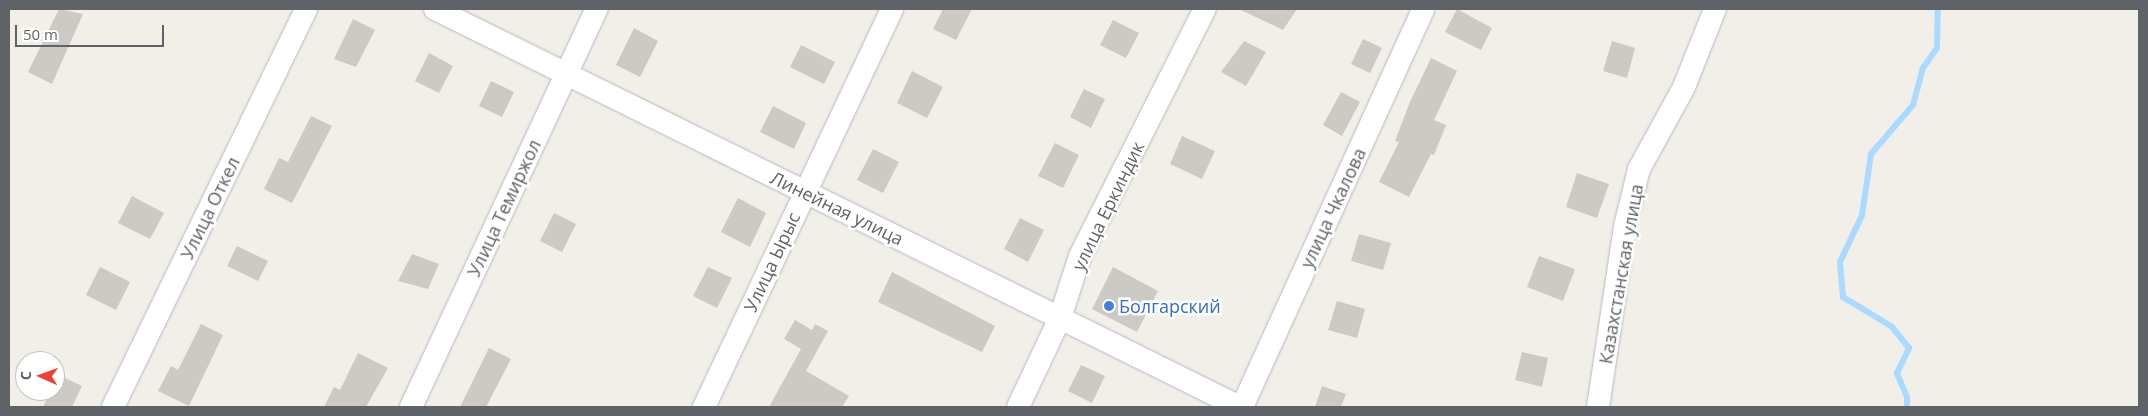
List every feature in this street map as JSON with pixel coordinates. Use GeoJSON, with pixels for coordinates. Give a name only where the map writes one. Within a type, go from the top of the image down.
{"type":"FeatureCollection","features":[{"type":"Feature","properties":{"kind":"street","name":"Улица Откел"},"geometry":{"type":"LineString","coordinates":[[114,407],[306,9]]}},
{"type":"Feature","properties":{"kind":"street","name":"Линейная улица"},"geometry":{"type":"LineString","coordinates":[[435,9],[566,76],[1241,407]]}},
{"type":"Feature","properties":{"kind":"street","name":"Улица Темиржол"},"geometry":{"type":"LineString","coordinates":[[411,407],[597,9]]}},
{"type":"Feature","properties":{"kind":"street","name":"Улица Ырыс"},"geometry":{"type":"LineString","coordinates":[[704,407],[892,9]]}},
{"type":"Feature","properties":{"kind":"street","name":"улица Еркиндик"},"geometry":{"type":"LineString","coordinates":[[1018,407],[1060,318],[1080,256],[1205,9]]}},
{"type":"Feature","properties":{"kind":"street","name":"улица Чкалова"},"geometry":{"type":"LineString","coordinates":[[1241,407],[1423,9]]}},
{"type":"Feature","properties":{"kind":"street","name":"Казахстанская улица"},"geometry":{"type":"LineString","coordinates":[[1598,407],[1625,226],[1639,169],[1684,87],[1715,9]]}},
{"type":"Feature","properties":{"kind":"building"},"geometry":{"type":"Polygon","coordinates":[[[59,9],[83,14],[52,84],[28,72],[59,9]]]}},
{"type":"Feature","properties":{"kind":"building"},"geometry":{"type":"Polygon","coordinates":[[[943,9],[972,9],[956,40],[933,29],[943,9]]]}},
{"type":"Feature","properties":{"kind":"building"},"geometry":{"type":"Polygon","coordinates":[[[1239,9],[1297,9],[1283,30],[1239,9]]]}},
{"type":"Feature","properties":{"kind":"building"},"geometry":{"type":"Polygon","coordinates":[[[1457,9],[1492,28],[1481,50],[1445,32],[1457,9]]]}},
{"type":"Feature","properties":{"kind":"building"},"geometry":{"type":"Polygon","coordinates":[[[353,19],[375,30],[356,67],[334,59],[353,19]]]}},
{"type":"Feature","properties":{"kind":"building"},"geometry":{"type":"Polygon","coordinates":[[[1113,20],[1139,33],[1126,58],[1100,45],[1113,20]]]}},
{"type":"Feature","properties":{"kind":"building"},"geometry":{"type":"Polygon","coordinates":[[[634,28],[658,41],[640,77],[616,65],[634,28]]]}},
{"type":"Feature","properties":{"kind":"building"},"geometry":{"type":"Polygon","coordinates":[[[1363,39],[1382,48],[1370,73],[1351,64],[1363,39]]]}},
{"type":"Feature","properties":{"kind":"building"},"geometry":{"type":"Polygon","coordinates":[[[1244,41],[1266,52],[1246,86],[1221,72],[1244,41]]]}},
{"type":"Feature","properties":{"kind":"building"},"geometry":{"type":"Polygon","coordinates":[[[1612,41],[1635,48],[1627,78],[1603,71],[1612,41]]]}},
{"type":"Feature","properties":{"kind":"building"},"geometry":{"type":"Polygon","coordinates":[[[801,45],[835,62],[824,84],[790,67],[801,45]]]}},
{"type":"Feature","properties":{"kind":"building"},"geometry":{"type":"Polygon","coordinates":[[[429,53],[453,66],[439,93],[415,81],[429,53]]]}},
{"type":"Feature","properties":{"kind":"building"},"geometry":{"type":"Polygon","coordinates":[[[1431,58],[1457,71],[1434,120],[1446,125],[1434,155],[1431,154],[1409,197],[1379,182],[1399,142],[1395,141],[1410,102],[1431,58]]]}},
{"type":"Feature","properties":{"kind":"building"},"geometry":{"type":"Polygon","coordinates":[[[912,71],[943,87],[927,118],[897,103],[912,71]]]}},
{"type":"Feature","properties":{"kind":"building"},"geometry":{"type":"Polygon","coordinates":[[[491,81],[514,92],[502,117],[479,106],[491,81]]]}},
{"type":"Feature","properties":{"kind":"building"},"geometry":{"type":"Polygon","coordinates":[[[1084,89],[1105,99],[1091,128],[1070,117],[1084,89]]]}},
{"type":"Feature","properties":{"kind":"building"},"geometry":{"type":"Polygon","coordinates":[[[1341,92],[1360,102],[1342,136],[1323,125],[1341,92]]]}},
{"type":"Feature","properties":{"kind":"building"},"geometry":{"type":"Polygon","coordinates":[[[773,106],[806,123],[794,149],[760,132],[773,106]]]}},
{"type":"Feature","properties":{"kind":"building"},"geometry":{"type":"Polygon","coordinates":[[[311,116],[332,126],[292,203],[264,189],[279,158],[288,162],[311,116]]]}},
{"type":"Feature","properties":{"kind":"building"},"geometry":{"type":"Polygon","coordinates":[[[1182,136],[1215,151],[1202,179],[1170,164],[1182,136]]]}},
{"type":"Feature","properties":{"kind":"building"},"geometry":{"type":"Polygon","coordinates":[[[1055,143],[1079,155],[1063,188],[1038,176],[1055,143]]]}},
{"type":"Feature","properties":{"kind":"building"},"geometry":{"type":"Polygon","coordinates":[[[873,149],[899,162],[883,193],[857,180],[873,149]]]}},
{"type":"Feature","properties":{"kind":"building"},"geometry":{"type":"Polygon","coordinates":[[[1577,173],[1609,184],[1597,218],[1566,207],[1577,173]]]}},
{"type":"Feature","properties":{"kind":"building"},"geometry":{"type":"Polygon","coordinates":[[[132,196],[164,213],[150,239],[118,223],[132,196]]]}},
{"type":"Feature","properties":{"kind":"building"},"geometry":{"type":"Polygon","coordinates":[[[738,198],[766,213],[750,247],[721,232],[738,198]]]}},
{"type":"Feature","properties":{"kind":"building"},"geometry":{"type":"Polygon","coordinates":[[[554,213],[576,224],[562,252],[540,241],[554,213]]]}},
{"type":"Feature","properties":{"kind":"building"},"geometry":{"type":"Polygon","coordinates":[[[1020,218],[1044,230],[1028,262],[1004,249],[1020,218]]]}},
{"type":"Feature","properties":{"kind":"building"},"geometry":{"type":"Polygon","coordinates":[[[1359,234],[1391,243],[1383,270],[1351,261],[1359,234]]]}},
{"type":"Feature","properties":{"kind":"building"},"geometry":{"type":"Polygon","coordinates":[[[237,246],[268,261],[258,281],[227,266],[237,246]]]}},
{"type":"Feature","properties":{"kind":"building"},"geometry":{"type":"Polygon","coordinates":[[[412,254],[439,264],[428,289],[398,281],[412,254]]]}},
{"type":"Feature","properties":{"kind":"building"},"geometry":{"type":"Polygon","coordinates":[[[1539,256],[1575,269],[1563,301],[1527,287],[1539,256]]]}},
{"type":"Feature","properties":{"kind":"building"},"geometry":{"type":"Polygon","coordinates":[[[100,267],[130,282],[116,310],[86,295],[100,267]]]}},
{"type":"Feature","properties":{"kind":"building"},"geometry":{"type":"Polygon","coordinates":[[[708,267],[732,278],[717,308],[693,296],[708,267]]]}},
{"type":"Feature","properties":{"kind":"building"},"geometry":{"type":"Polygon","coordinates":[[[1113,267],[1158,291],[1137,332],[1092,309],[1113,267]]]}},
{"type":"Feature","properties":{"kind":"building"},"geometry":{"type":"Polygon","coordinates":[[[892,272],[995,326],[982,352],[878,302],[892,272]]]}},
{"type":"Feature","properties":{"kind":"building"},"geometry":{"type":"Polygon","coordinates":[[[1337,301],[1365,309],[1357,338],[1328,330],[1337,301]]]}},
{"type":"Feature","properties":{"kind":"building"},"geometry":{"type":"Polygon","coordinates":[[[795,320],[812,330],[815,324],[828,331],[806,371],[849,396],[842,407],[769,407],[801,349],[784,339],[795,320]]]}},
{"type":"Feature","properties":{"kind":"building"},"geometry":{"type":"Polygon","coordinates":[[[201,324],[223,335],[189,406],[158,391],[171,366],[178,370],[201,324]]]}},
{"type":"Feature","properties":{"kind":"building"},"geometry":{"type":"Polygon","coordinates":[[[489,348],[511,359],[486,407],[460,407],[489,348]]]}},
{"type":"Feature","properties":{"kind":"building"},"geometry":{"type":"Polygon","coordinates":[[[1522,352],[1548,358],[1542,387],[1515,380],[1522,352]]]}},
{"type":"Feature","properties":{"kind":"building"},"geometry":{"type":"Polygon","coordinates":[[[358,353],[388,368],[366,407],[324,407],[334,387],[340,390],[358,353]]]}},
{"type":"Feature","properties":{"kind":"building"},"geometry":{"type":"Polygon","coordinates":[[[1081,365],[1105,376],[1092,403],[1068,391],[1081,365]]]}},
{"type":"Feature","properties":{"kind":"building"},"geometry":{"type":"Polygon","coordinates":[[[65,378],[82,386],[72,407],[43,407],[46,401],[65,401],[65,378]]]}},
{"type":"Feature","properties":{"kind":"building"},"geometry":{"type":"Polygon","coordinates":[[[1322,386],[1346,394],[1341,407],[1315,407],[1322,386]]]}},
{"type":"Feature","properties":{"kind":"waterway"},"geometry":{"type":"LineString","coordinates":[[1907,407],[1907,397],[1897,373],[1909,348],[1891,326],[1843,297],[1840,262],[1862,215],[1871,154],[1913,105],[1923,68],[1937,48],[1938,9]]}},
{"type":"Feature","properties":{"kind":"place","name":"Болгарский"},"geometry":{"type":"Point","coordinates":[1109,306]}}]}
